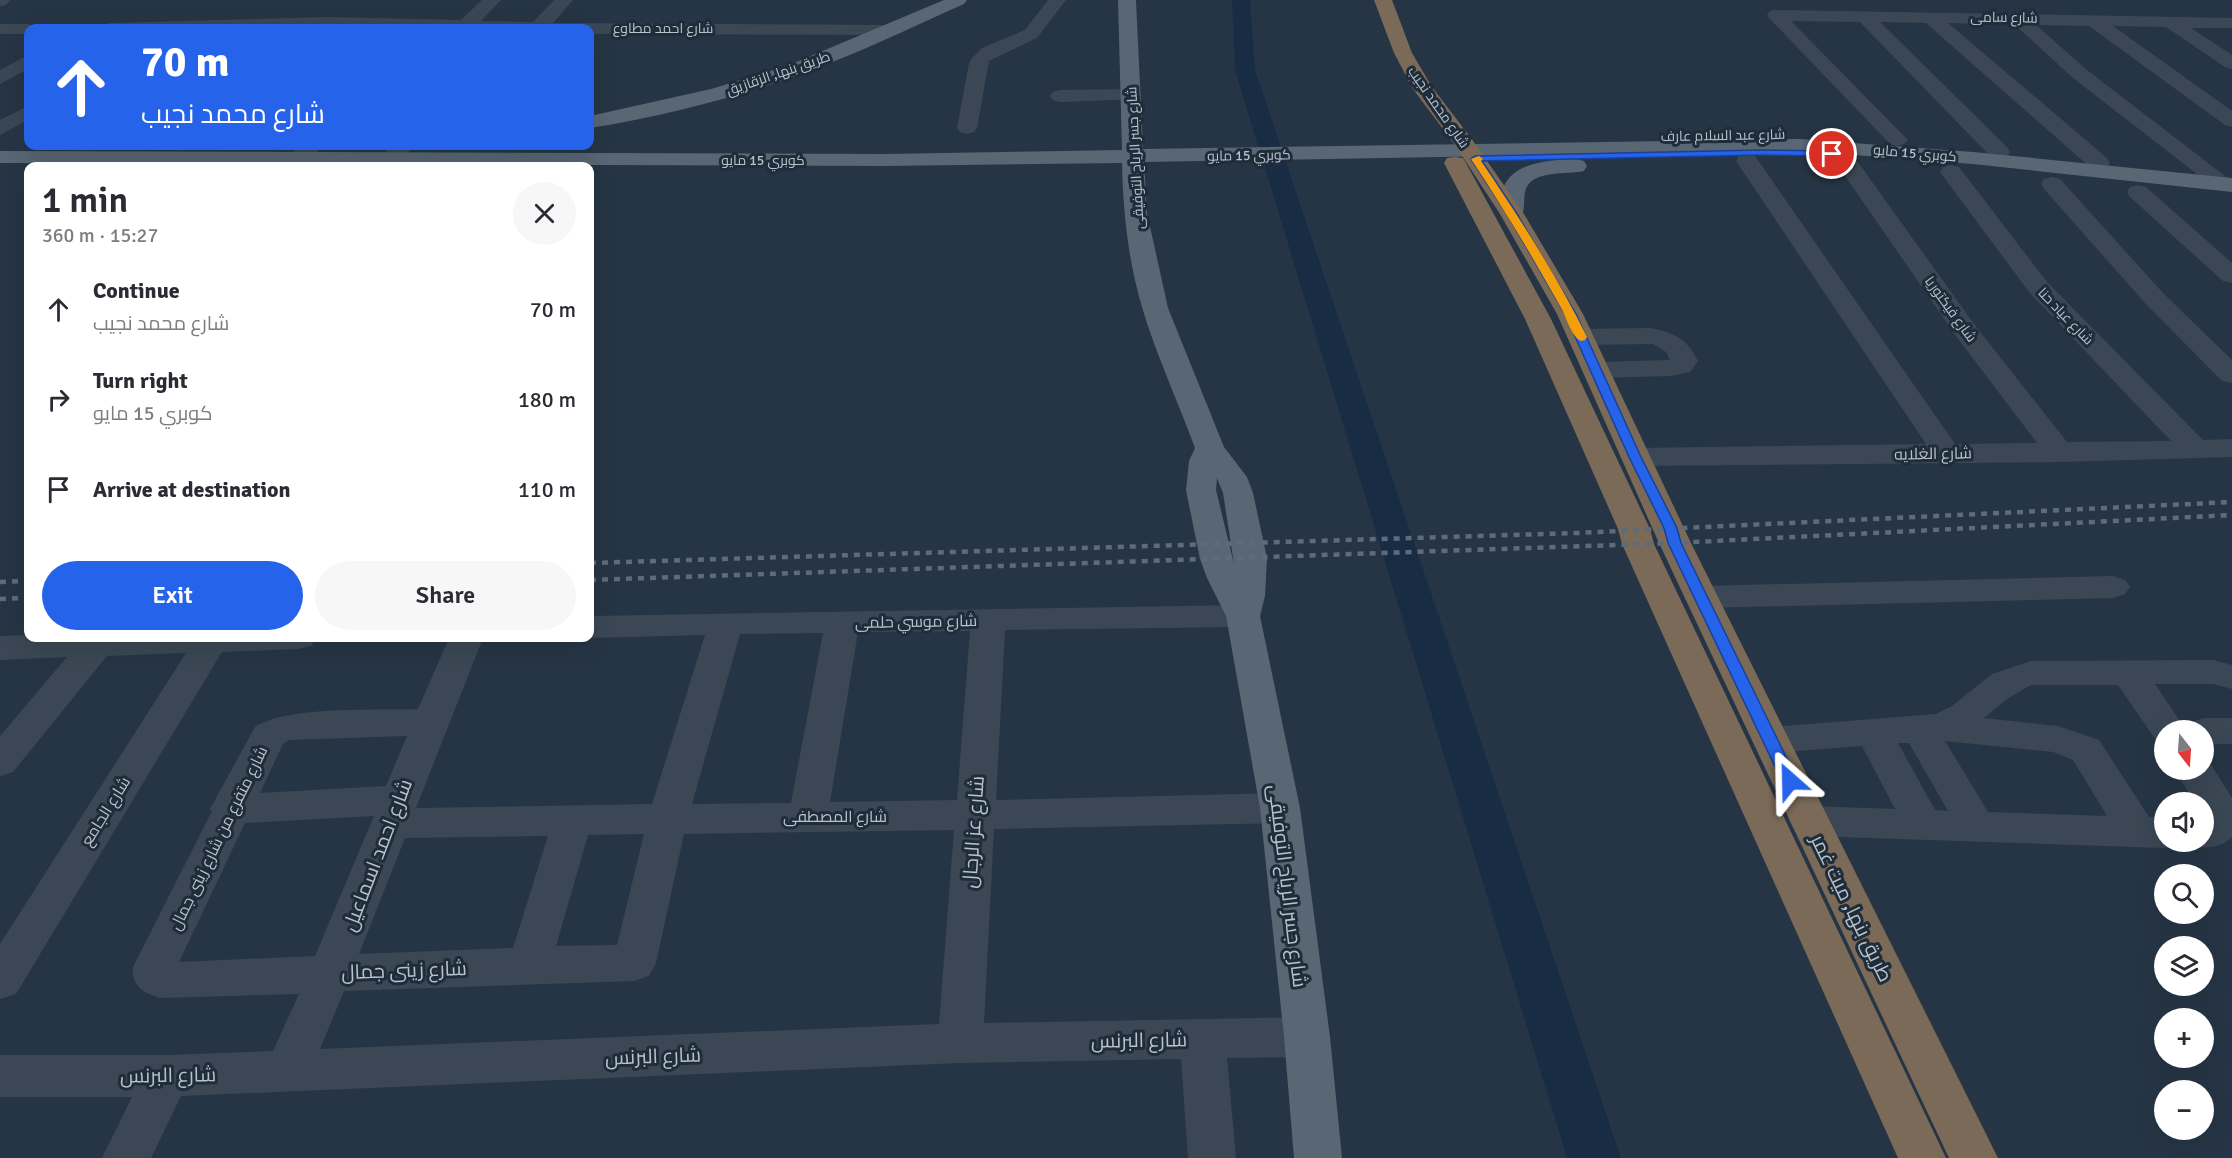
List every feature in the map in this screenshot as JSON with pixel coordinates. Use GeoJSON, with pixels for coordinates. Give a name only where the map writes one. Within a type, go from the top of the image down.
{"type":"FeatureCollection","features":[{"type":"Feature","properties":{"kind":"highway","name":"شارع محمد نجيب"},"geometry":{"type":"LineString","coordinates":[[1360,0],[1377,43],[1401,84],[1443,142],[1465,180],[1546,338],[1652,528]]}},
{"type":"Feature","properties":{"kind":"highway","name":"شارع محمد نجيب"},"geometry":{"type":"LineString","coordinates":[[1383,0],[1412,70],[1512,214],[1581,337],[1635,457],[1652,528]]}},
{"type":"Feature","properties":{"kind":"highway"},"geometry":{"type":"LineString","coordinates":[[1546,338],[1581,337]]}},
{"type":"Feature","properties":{"kind":"highway"},"geometry":{"type":"LineString","coordinates":[[1652,528],[1638,544],[1922,1158]]}},
{"type":"Feature","properties":{"kind":"highway","name":"طريق بنها, ميت غمر"},"geometry":{"type":"LineString","coordinates":[[1652,528],[1675,543],[1974,1158]]}},
{"type":"Feature","properties":{"kind":"highway"},"geometry":{"type":"LineString","coordinates":[[1764,820],[1809,821]]}},
{"type":"Feature","properties":{"kind":"main road","name":"طريق بنها, الزقازيق"},"geometry":{"type":"LineString","coordinates":[[594,121],[740,87],[795,69],[892,30],[958,0]]}},
{"type":"Feature","properties":{"kind":"main road","name":"شارع جسر الرياح التوفيقى"},"geometry":{"type":"LineString","coordinates":[[1127,0],[1135,213],[1155,308],[1210,448],[1204,461],[1202,490],[1216,559],[1227,587],[1243,616],[1280,808],[1307,1037],[1318,1158]]}},
{"type":"Feature","properties":{"kind":"main road","name":"شارع عبد السلام عارف"},"geometry":{"type":"LineString","coordinates":[[1464,142],[1753,134],[1825,135],[1897,140],[2226,180]]}},
{"type":"Feature","properties":{"kind":"main road","name":"كوبري 15 مايو"},"geometry":{"type":"LineString","coordinates":[[594,165],[1800,145],[2226,180]]}},
{"type":"Feature","properties":{"kind":"main road"},"geometry":{"type":"LineString","coordinates":[[334,162],[415,150]]}},
{"type":"Feature","properties":{"kind":"main road"},"geometry":{"type":"LineString","coordinates":[[0,158],[304,152],[326,162]]}},
{"type":"Feature","properties":{"kind":"main road","name":"كوبري 15 مايو"},"geometry":{"type":"LineString","coordinates":[[399,152],[427,162]]}},
{"type":"Feature","properties":{"kind":"main road","name":"كوبري 15 مايو"},"geometry":{"type":"LineString","coordinates":[[594,165],[982,168],[1802,153],[1908,159],[2232,193]]}},
{"type":"Feature","properties":{"kind":"main road","name":"كوبري 15 مايو"},"geometry":{"type":"LineString","coordinates":[[445,162],[519,157],[562,162]]}},
{"type":"Feature","properties":{"kind":"main road","name":"شارع عبد السلام عارف"},"geometry":{"type":"LineString","coordinates":[[1512,214],[1516,184],[1529,174],[1540,171],[1563,166],[1747,161],[1847,163],[2232,202]]}},
{"type":"Feature","properties":{"kind":"street"},"geometry":{"type":"LineString","coordinates":[[468,24],[492,0]]}},
{"type":"Feature","properties":{"kind":"street"},"geometry":{"type":"LineString","coordinates":[[542,24],[564,0]]}},
{"type":"Feature","properties":{"kind":"street"},"geometry":{"type":"LineString","coordinates":[[967,128],[978,63],[982,57],[1030,34],[1057,0]]}},
{"type":"Feature","properties":{"kind":"street"},"geometry":{"type":"LineString","coordinates":[[327,22],[344,8]]}},
{"type":"Feature","properties":{"kind":"street"},"geometry":{"type":"LineString","coordinates":[[401,24],[418,8]]}},
{"type":"Feature","properties":{"kind":"street","name":"شارع سامى"},"geometry":{"type":"LineString","coordinates":[[1897,140],[1776,15],[2018,17],[2232,23]]}},
{"type":"Feature","properties":{"kind":"street"},"geometry":{"type":"LineString","coordinates":[[1863,15],[1999,152]]}},
{"type":"Feature","properties":{"kind":"street"},"geometry":{"type":"LineString","coordinates":[[1929,16],[2099,163]]}},
{"type":"Feature","properties":{"kind":"street"},"geometry":{"type":"LineString","coordinates":[[2018,17],[2080,74],[2226,180]]}},
{"type":"Feature","properties":{"kind":"street"},"geometry":{"type":"LineString","coordinates":[[2091,20],[2232,121]]}},
{"type":"Feature","properties":{"kind":"street"},"geometry":{"type":"LineString","coordinates":[[2168,20],[2232,63]]}},
{"type":"Feature","properties":{"kind":"street","name":"شارع احمد مطاوع"},"geometry":{"type":"LineString","coordinates":[[255,24],[327,22],[401,24]]}},
{"type":"Feature","properties":{"kind":"street","name":"شارع احمد مطاوع"},"geometry":{"type":"LineString","coordinates":[[594,28],[892,30]]}},
{"type":"Feature","properties":{"kind":"street"},"geometry":{"type":"LineString","coordinates":[[0,29],[24,29]]}},
{"type":"Feature","properties":{"kind":"street"},"geometry":{"type":"LineString","coordinates":[[0,78],[24,63]]}},
{"type":"Feature","properties":{"kind":"street"},"geometry":{"type":"LineString","coordinates":[[1060,96],[1131,94]]}},
{"type":"Feature","properties":{"kind":"street"},"geometry":{"type":"LineString","coordinates":[[0,129],[24,114]]}},
{"type":"Feature","properties":{"kind":"street"},"geometry":{"type":"LineString","coordinates":[[1747,161],[1946,452]]}},
{"type":"Feature","properties":{"kind":"street","name":"شارع فيكتوريا"},"geometry":{"type":"LineString","coordinates":[[1847,163],[1965,330],[2060,453]]}},
{"type":"Feature","properties":{"kind":"street","name":"شارع عياد حنا"},"geometry":{"type":"LineString","coordinates":[[1951,172],[2038,287],[2195,449]]}},
{"type":"Feature","properties":{"kind":"street"},"geometry":{"type":"LineString","coordinates":[[2052,184],[2154,298],[2232,375]]}},
{"type":"Feature","properties":{"kind":"street"},"geometry":{"type":"LineString","coordinates":[[2139,192],[2179,231],[2232,276]]}},
{"type":"Feature","properties":{"kind":"street"},"geometry":{"type":"LineString","coordinates":[[1581,337],[1650,336],[1661,338],[1676,347],[1684,361],[1680,366],[1671,368],[1597,370]]}},
{"type":"Feature","properties":{"kind":"street","name":"شارع الغلايه"},"geometry":{"type":"LineString","coordinates":[[1635,457],[1946,452],[2060,453],[2232,448]]}},
{"type":"Feature","properties":{"kind":"street"},"geometry":{"type":"LineString","coordinates":[[1701,597],[2113,587]]}},
{"type":"Feature","properties":{"kind":"street","name":"شارع موسي حلمى"},"geometry":{"type":"LineString","coordinates":[[594,627],[1243,616]]}},
{"type":"Feature","properties":{"kind":"street","name":"شارع عز الرجال"},"geometry":{"type":"LineString","coordinates":[[960,1043],[988,620]]}},
{"type":"Feature","properties":{"kind":"street"},"geometry":{"type":"LineString","coordinates":[[668,818],[726,623]]}},
{"type":"Feature","properties":{"kind":"street"},"geometry":{"type":"LineString","coordinates":[[808,815],[842,623]]}},
{"type":"Feature","properties":{"kind":"street"},"geometry":{"type":"LineString","coordinates":[[0,648],[182,642]]}},
{"type":"Feature","properties":{"kind":"street","name":"شارع الجامع"},"geometry":{"type":"LineString","coordinates":[[0,981],[210,642]]}},
{"type":"Feature","properties":{"kind":"street","name":"شارع احمد اسماعيل"},"geometry":{"type":"LineString","coordinates":[[287,1071],[331,973],[394,811],[464,642]]}},
{"type":"Feature","properties":{"kind":"street"},"geometry":{"type":"LineString","coordinates":[[0,762],[97,645]]}},
{"type":"Feature","properties":{"kind":"street"},"geometry":{"type":"LineString","coordinates":[[2128,672],[2161,720]]}},
{"type":"Feature","properties":{"kind":"street"},"geometry":{"type":"LineString","coordinates":[[1931,729],[1957,721],[2001,684],[2019,675],[2213,672],[2232,677]]}},
{"type":"Feature","properties":{"kind":"street","name":"شارع متفرع من شارع زينى جمال"},"geometry":{"type":"LineString","coordinates":[[170,981],[160,980],[154,975],[155,967],[230,809],[268,736],[279,729],[294,726],[430,722]]}},
{"type":"Feature","properties":{"kind":"street"},"geometry":{"type":"LineString","coordinates":[[1771,740],[1931,729],[2058,739],[2086,750],[2151,833]]}},
{"type":"Feature","properties":{"kind":"street"},"geometry":{"type":"LineString","coordinates":[[1931,729],[1977,827]]}},
{"type":"Feature","properties":{"kind":"street"},"geometry":{"type":"LineString","coordinates":[[2214,731],[2232,731]]}},
{"type":"Feature","properties":{"kind":"street"},"geometry":{"type":"LineString","coordinates":[[1874,734],[1923,825]]}},
{"type":"Feature","properties":{"kind":"street"},"geometry":{"type":"LineString","coordinates":[[2214,801],[2222,814],[2222,822],[2214,829]]}},
{"type":"Feature","properties":{"kind":"street","name":"شارع المصطفى"},"geometry":{"type":"LineString","coordinates":[[230,809],[394,811],[573,820],[808,815],[974,815],[1280,808]]}},
{"type":"Feature","properties":{"kind":"street","name":"شارع زينى جمال"},"geometry":{"type":"LineString","coordinates":[[170,981],[529,965],[631,964],[636,961],[668,818]]}},
{"type":"Feature","properties":{"kind":"street"},"geometry":{"type":"LineString","coordinates":[[529,965],[573,820]]}},
{"type":"Feature","properties":{"kind":"street"},"geometry":{"type":"LineString","coordinates":[[1809,821],[2151,833]]}},
{"type":"Feature","properties":{"kind":"street","name":"شارع البرنس"},"geometry":{"type":"LineString","coordinates":[[0,1076],[167,1076],[960,1043],[1307,1037]]}},
{"type":"Feature","properties":{"kind":"street"},"geometry":{"type":"LineString","coordinates":[[1202,1039],[1212,1158]]}},
{"type":"Feature","properties":{"kind":"street"},"geometry":{"type":"LineString","coordinates":[[126,1158],[167,1076]]}},
{"type":"Feature","properties":{"kind":"waterway"},"geometry":{"type":"LineString","coordinates":[[1241,0],[1245,70],[1594,1158]]}},
{"type":"Feature","properties":{"kind":"railway"},"geometry":{"type":"LineString","coordinates":[[594,563],[1577,533],[2232,502]]}},
{"type":"Feature","properties":{"kind":"railway"},"geometry":{"type":"LineString","coordinates":[[594,580],[1675,543],[2232,515]]}},
{"type":"Feature","properties":{"kind":"railway"},"geometry":{"type":"LineString","coordinates":[[0,582],[24,581]]}},
{"type":"Feature","properties":{"kind":"railway"},"geometry":{"type":"LineString","coordinates":[[0,599],[24,598]]}},
{"type":"Feature","properties":{"kind":"slow traffic"},"geometry":{"type":"LineString","coordinates":[[1479,159],[1475,159],[1512,214],[1581,337]]}},
{"type":"Feature","properties":{"kind":"route"},"geometry":{"type":"LineString","coordinates":[[1790,781],[1675,543],[1671,528],[1635,457],[1570,314],[1512,214],[1475,159],[1761,153],[1832,154]]}}]}
